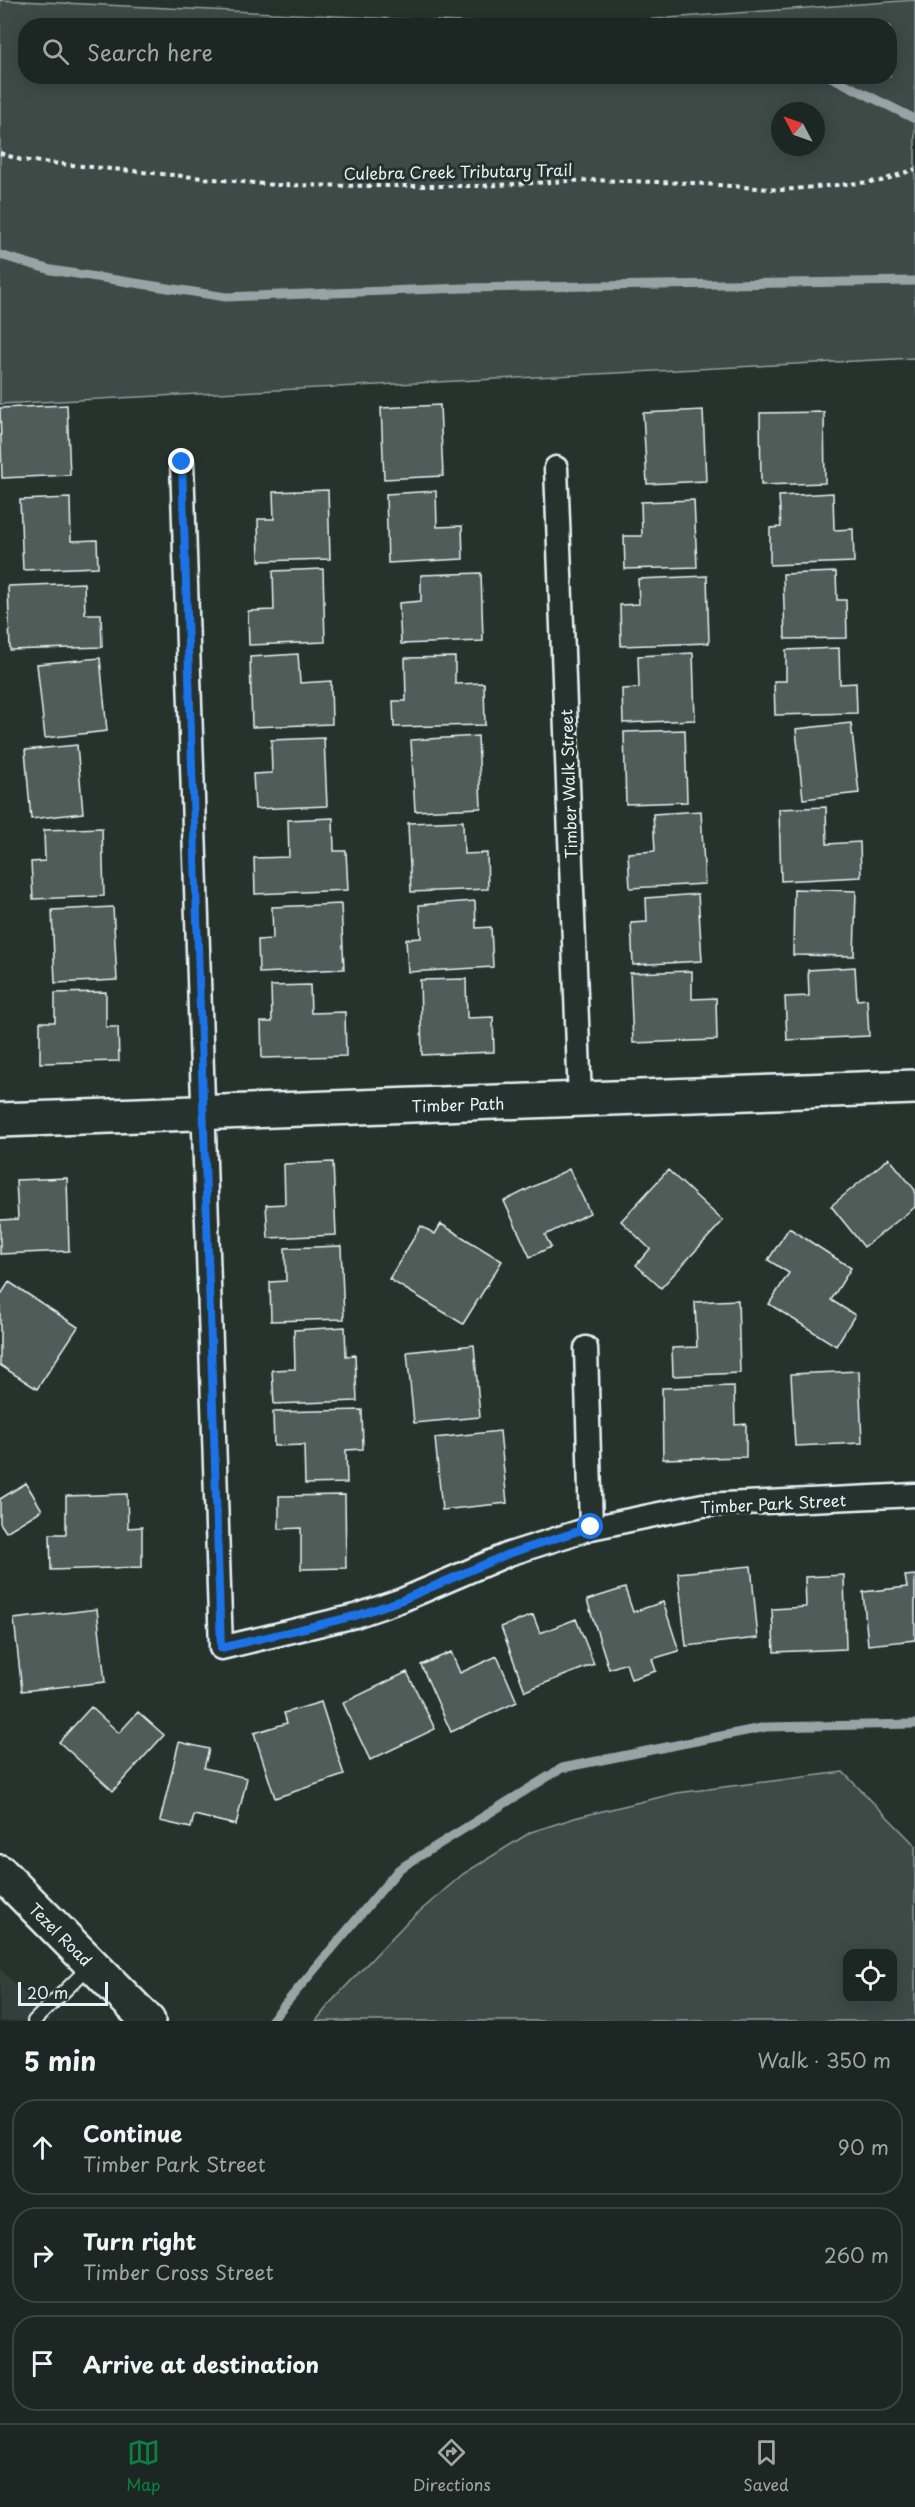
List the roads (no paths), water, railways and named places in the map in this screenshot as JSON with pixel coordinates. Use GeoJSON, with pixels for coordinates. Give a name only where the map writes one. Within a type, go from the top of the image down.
{"type":"FeatureCollection","features":[{"type":"Feature","properties":{"kind":"street"},"geometry":{"type":"LineString","coordinates":[[182,462],[204,1112]]}},
{"type":"Feature","properties":{"kind":"street","name":"Timber Walk Street"},"geometry":{"type":"LineString","coordinates":[[556,468],[580,1100]]}},
{"type":"Feature","properties":{"kind":"street","name":"Timber Path"},"geometry":{"type":"LineString","coordinates":[[0,1120],[915,1087]]}},
{"type":"Feature","properties":{"kind":"street","name":"Timber Park Street"},"geometry":{"type":"LineString","coordinates":[[204,1112],[221,1648],[365,1613],[402,1600],[508,1554],[591,1527],[703,1505],[915,1495]]}},
{"type":"Feature","properties":{"kind":"street"},"geometry":{"type":"LineString","coordinates":[[586,1348],[591,1527]]}},
{"type":"Feature","properties":{"kind":"street","name":"Tezel Road"},"geometry":{"type":"LineString","coordinates":[[0,1872],[148,2021]]}},
{"type":"Feature","properties":{"kind":"lane"},"geometry":{"type":"LineString","coordinates":[[34,2021],[92,1964]]}},
{"type":"Feature","properties":{"kind":"waterway"},"geometry":{"type":"LineString","coordinates":[[845,84],[915,119]]}},
{"type":"Feature","properties":{"kind":"waterway"},"geometry":{"type":"LineString","coordinates":[[0,255],[51,270],[226,297],[464,288],[915,281]]}},
{"type":"Feature","properties":{"kind":"waterway"},"geometry":{"type":"LineString","coordinates":[[271,2021],[399,1869],[562,1768],[766,1727],[915,1724]]}}]}
